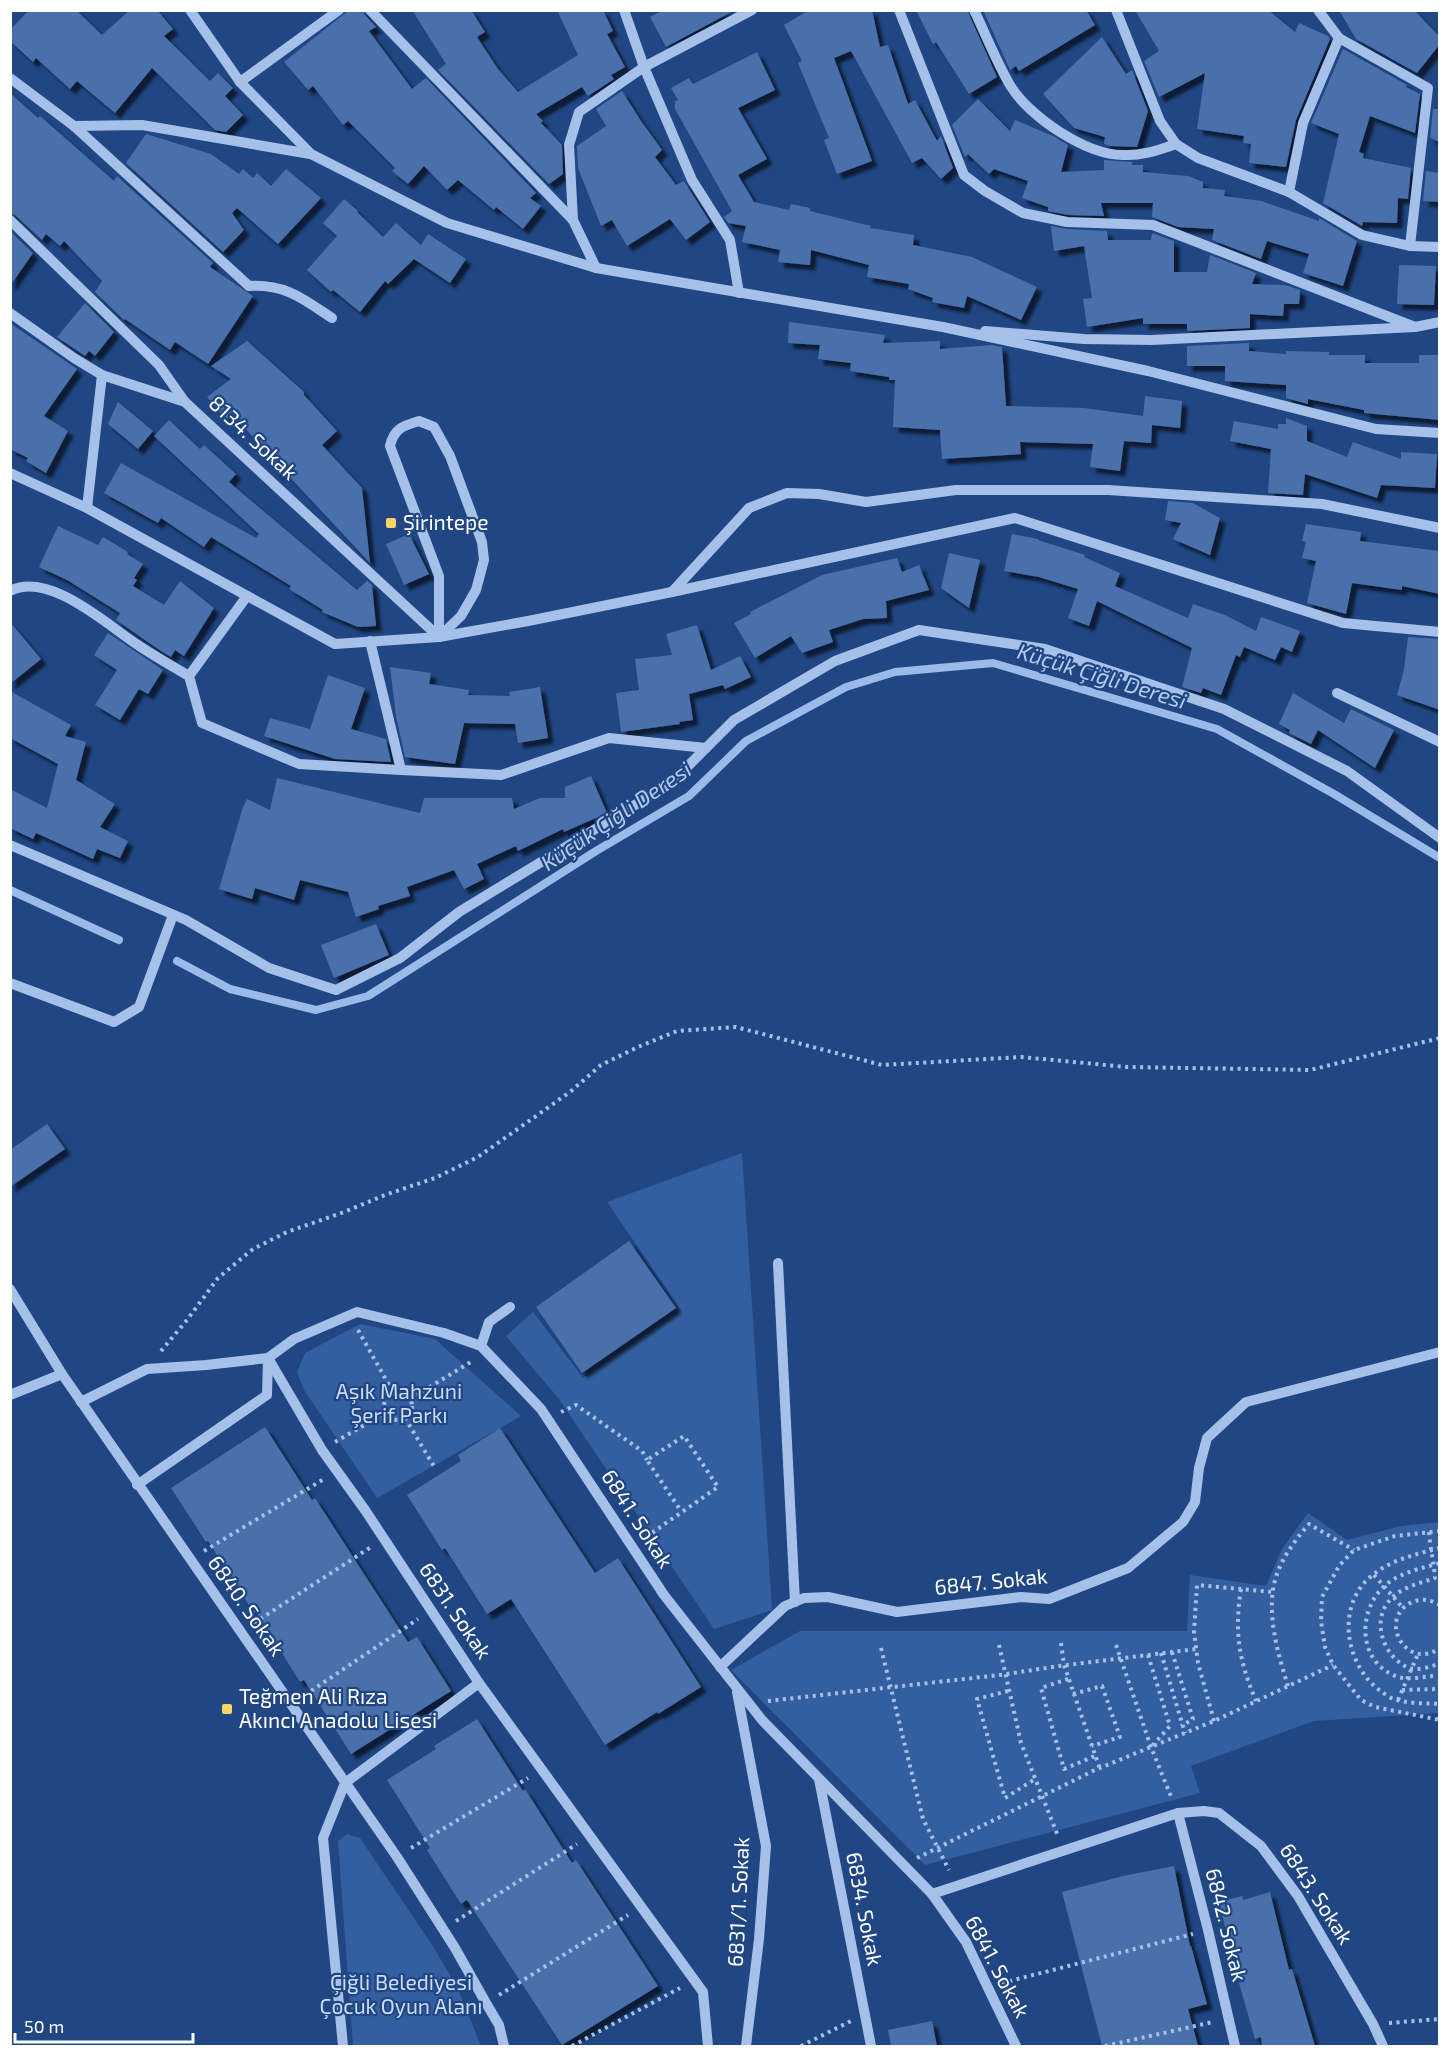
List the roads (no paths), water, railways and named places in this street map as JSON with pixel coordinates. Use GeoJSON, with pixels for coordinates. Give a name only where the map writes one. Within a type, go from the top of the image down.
{"type":"FeatureCollection","features":[{"type":"Feature","properties":{"kind":"street"},"geometry":{"type":"LineString","coordinates":[[190,10],[240,82],[311,154]]}},
{"type":"Feature","properties":{"kind":"street"},"geometry":{"type":"LineString","coordinates":[[240,82],[339,10]]}},
{"type":"Feature","properties":{"kind":"street"},"geometry":{"type":"LineString","coordinates":[[370,10],[573,220],[596,268]]}},
{"type":"Feature","properties":{"kind":"street"},"geometry":{"type":"LineString","coordinates":[[624,10],[644,67],[692,180],[730,240],[739,293]]}},
{"type":"Feature","properties":{"kind":"street"},"geometry":{"type":"LineString","coordinates":[[573,220],[569,145],[579,112],[644,67],[752,10]]}},
{"type":"Feature","properties":{"kind":"street"},"geometry":{"type":"LineString","coordinates":[[899,10],[964,175],[985,191],[1023,213],[1067,222],[1153,225],[1415,327]]}},
{"type":"Feature","properties":{"kind":"street"},"geometry":{"type":"LineString","coordinates":[[974,10],[1011,87],[1035,113],[1066,137],[1089,148],[1120,155],[1148,154],[1176,144]]}},
{"type":"Feature","properties":{"kind":"street"},"geometry":{"type":"LineString","coordinates":[[1116,10],[1160,121],[1176,144],[1198,158],[1289,192],[1362,235],[1410,246],[1440,247]]}},
{"type":"Feature","properties":{"kind":"street"},"geometry":{"type":"LineString","coordinates":[[1318,10],[1339,38],[1428,88],[1410,246]]}},
{"type":"Feature","properties":{"kind":"street"},"geometry":{"type":"LineString","coordinates":[[1289,192],[1303,123],[1339,38]]}},
{"type":"Feature","properties":{"kind":"street"},"geometry":{"type":"LineString","coordinates":[[10,78],[74,126],[249,286],[266,285],[295,293],[332,318]]}},
{"type":"Feature","properties":{"kind":"street"},"geometry":{"type":"LineString","coordinates":[[74,126],[142,125],[311,154],[447,223],[596,268],[943,327],[1148,371],[1376,429],[1440,433]]}},
{"type":"Feature","properties":{"kind":"street"},"geometry":{"type":"LineString","coordinates":[[10,220],[159,365],[185,402]]}},
{"type":"Feature","properties":{"kind":"street","name":"8134. Sokak"},"geometry":{"type":"LineString","coordinates":[[10,313],[102,375],[185,402],[439,637]]}},
{"type":"Feature","properties":{"kind":"street"},"geometry":{"type":"LineString","coordinates":[[943,327],[1084,339],[1152,340],[1415,327],[1440,322]]}},
{"type":"Feature","properties":{"kind":"street"},"geometry":{"type":"LineString","coordinates":[[87,508],[102,375]]}},
{"type":"Feature","properties":{"kind":"street"},"geometry":{"type":"LineString","coordinates":[[418,421],[434,428],[450,456],[482,542],[484,560],[476,590],[461,616],[439,637],[439,576],[390,446],[393,435],[405,425],[418,421]]}},
{"type":"Feature","properties":{"kind":"street"},"geometry":{"type":"LineString","coordinates":[[10,473],[87,508],[335,644],[439,637],[672,592],[1015,518],[1343,623],[1440,632]]}},
{"type":"Feature","properties":{"kind":"street"},"geometry":{"type":"LineString","coordinates":[[672,592],[749,508],[787,493],[866,502],[956,490],[1108,490],[1322,504],[1440,528]]}},
{"type":"Feature","properties":{"kind":"street"},"geometry":{"type":"LineString","coordinates":[[10,591],[29,585],[73,600],[141,647],[189,676],[202,723],[299,764],[501,775],[609,738],[706,748]]}},
{"type":"Feature","properties":{"kind":"street"},"geometry":{"type":"LineString","coordinates":[[189,676],[247,596]]}},
{"type":"Feature","properties":{"kind":"street"},"geometry":{"type":"LineString","coordinates":[[10,845],[186,920],[269,968],[336,990],[400,957],[459,912],[671,783],[734,720],[835,661],[919,630],[1045,649],[1224,709],[1347,771],[1440,838]]}},
{"type":"Feature","properties":{"kind":"street"},"geometry":{"type":"LineString","coordinates":[[370,641],[401,770]]}},
{"type":"Feature","properties":{"kind":"street"},"geometry":{"type":"LineString","coordinates":[[1337,693],[1440,742]]}},
{"type":"Feature","properties":{"kind":"street"},"geometry":{"type":"LineString","coordinates":[[10,983],[114,1022],[140,1007],[172,915]]}},
{"type":"Feature","properties":{"kind":"street"},"geometry":{"type":"LineString","coordinates":[[778,1263],[795,1602]]}},
{"type":"Feature","properties":{"kind":"street","name":"6840. Sokak"},"geometry":{"type":"LineString","coordinates":[[10,1289],[62,1374],[137,1485],[345,1783],[443,1929],[499,2025],[504,2046]]}},
{"type":"Feature","properties":{"kind":"street"},"geometry":{"type":"LineString","coordinates":[[483,1349],[489,1322],[510,1307]]}},
{"type":"Feature","properties":{"kind":"street","name":"6841. Sokak"},"geometry":{"type":"LineString","coordinates":[[268,1358],[294,1339],[357,1312],[444,1333],[483,1349],[541,1409],[664,1595],[747,1702],[932,1894],[966,1942],[1016,2046]]}},
{"type":"Feature","properties":{"kind":"street","name":"6847. Sokak"},"geometry":{"type":"LineString","coordinates":[[720,1667],[784,1606],[804,1598],[828,1597],[897,1612],[1021,1597],[1049,1599],[1128,1568],[1183,1522],[1195,1502],[1199,1468],[1207,1438],[1246,1402],[1440,1352]]}},
{"type":"Feature","properties":{"kind":"street"},"geometry":{"type":"LineString","coordinates":[[81,1402],[147,1369],[268,1358],[267,1395],[137,1485]]}},
{"type":"Feature","properties":{"kind":"street","name":"6831. Sokak"},"geometry":{"type":"LineString","coordinates":[[268,1358],[322,1450],[479,1683],[703,1992],[708,2046]]}},
{"type":"Feature","properties":{"kind":"street"},"geometry":{"type":"LineString","coordinates":[[10,1395],[62,1374]]}},
{"type":"Feature","properties":{"kind":"street"},"geometry":{"type":"LineString","coordinates":[[343,2046],[323,1838],[345,1783],[479,1683]]}},
{"type":"Feature","properties":{"kind":"street","name":"6831/1. Sokak"},"geometry":{"type":"LineString","coordinates":[[737,1689],[766,1846],[759,1939],[746,2046]]}},
{"type":"Feature","properties":{"kind":"street","name":"6834. Sokak"},"geometry":{"type":"LineString","coordinates":[[819,1779],[871,2046]]}},
{"type":"Feature","properties":{"kind":"street","name":"6843. Sokak"},"geometry":{"type":"LineString","coordinates":[[932,1894],[1178,1813],[1204,1811],[1219,1813],[1261,1846],[1298,1896],[1374,2024],[1383,2046]]}},
{"type":"Feature","properties":{"kind":"street","name":"6842. Sokak"},"geometry":{"type":"LineString","coordinates":[[1178,1813],[1235,2046]]}},
{"type":"Feature","properties":{"kind":"waterway","name":"Küçük Çiğli Deresi"},"geometry":{"type":"LineString","coordinates":[[177,961],[230,989],[316,1010],[368,996],[596,851],[689,796],[746,741],[846,687],[895,672],[993,663],[1217,729],[1334,794],[1440,858]]}},
{"type":"Feature","properties":{"kind":"waterway","name":"Küçük Çiğli Deresi"},"geometry":{"type":"LineString","coordinates":[[10,890],[119,940]]}},
{"type":"Feature","properties":{"kind":"place","name":"Şirintepe"},"geometry":{"type":"Point","coordinates":[391,523]}},
{"type":"Feature","properties":{"kind":"place","name":"Teğmen Ali Rıza Akıncı Anadolu Lisesi"},"geometry":{"type":"Point","coordinates":[227,1709]}},
{"type":"Feature","properties":{"kind":"park label","name":"Aşık Mahzuni Şerif Parkı"},"geometry":{"type":"Point","coordinates":[399,1404]}},
{"type":"Feature","properties":{"kind":"park label","name":"Çiğli Belediyesi Çocuk Oyun Alanı"},"geometry":{"type":"Point","coordinates":[401,1995]}}]}
